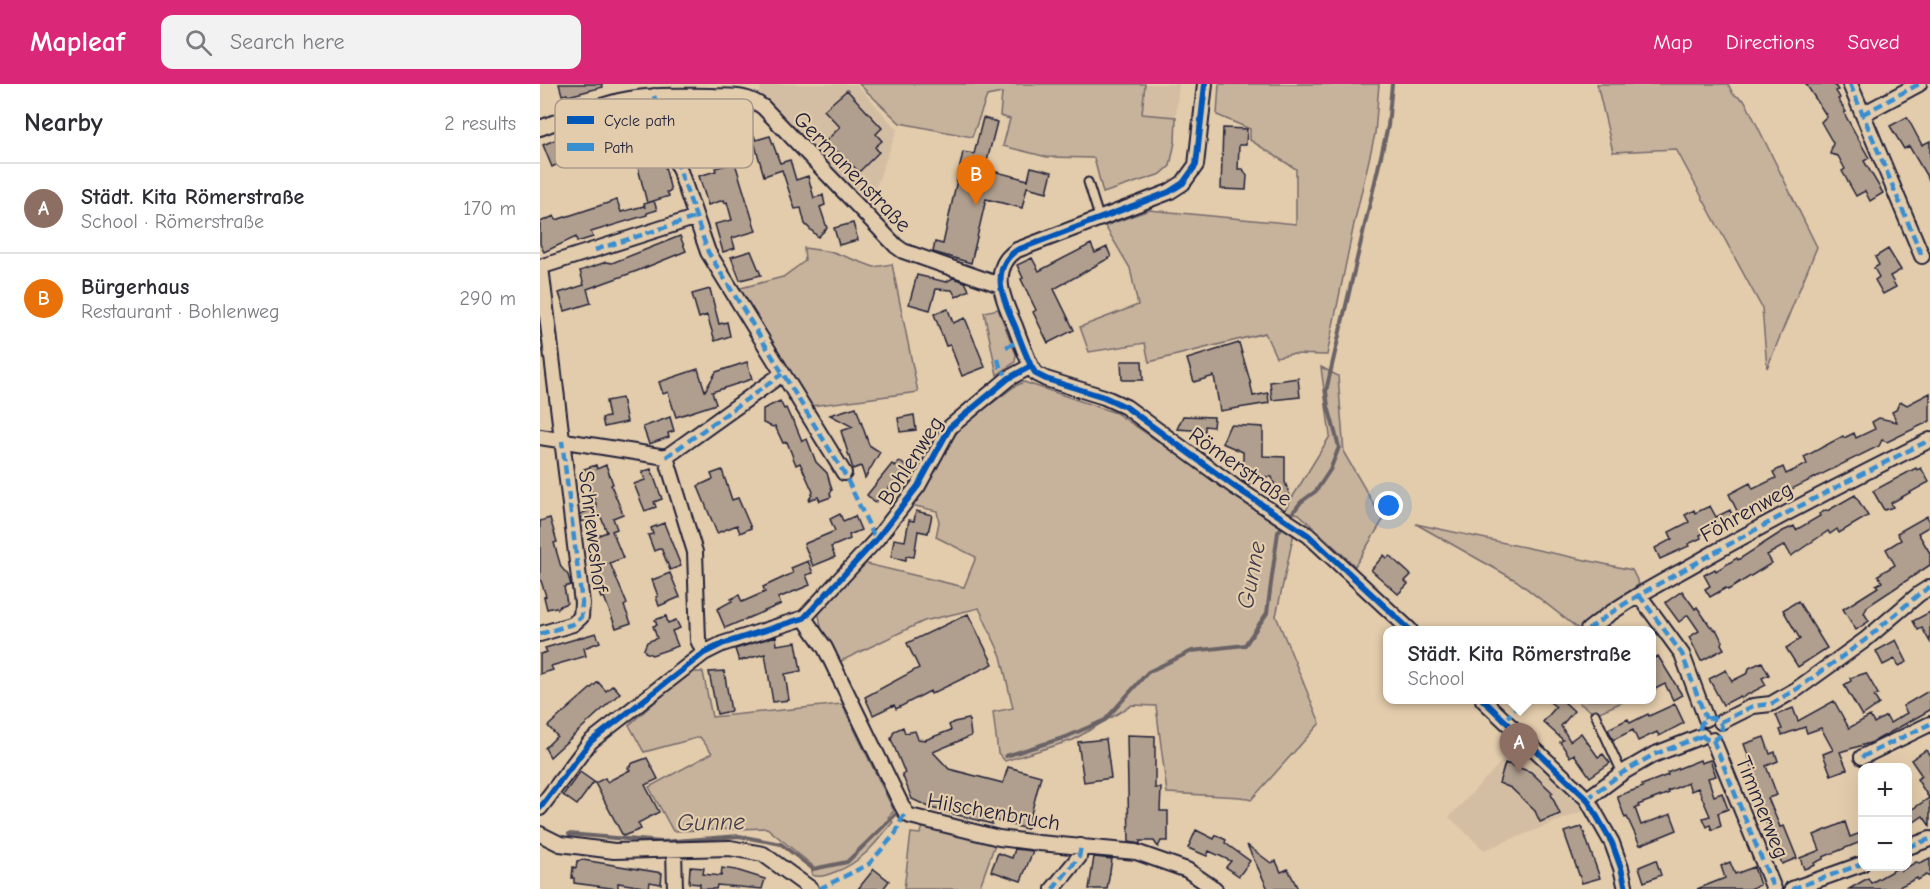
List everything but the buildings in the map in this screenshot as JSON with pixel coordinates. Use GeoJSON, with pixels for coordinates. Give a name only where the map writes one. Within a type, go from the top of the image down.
{"type":"FeatureCollection","features":[{"type":"Feature","properties":{"kind":"street"},"geometry":{"type":"LineString","coordinates":[[1030,366],[1002,296],[1000,285],[1003,266],[1012,253],[1169,192],[1183,183],[1196,165],[1205,84]]}},
{"type":"Feature","properties":{"kind":"street"},"geometry":{"type":"LineString","coordinates":[[1850,84],[1922,256]]}},
{"type":"Feature","properties":{"kind":"street"},"geometry":{"type":"LineString","coordinates":[[1863,114],[1918,84]]}},
{"type":"Feature","properties":{"kind":"street","name":"Germanenstraße"},"geometry":{"type":"LineString","coordinates":[[633,99],[696,90],[750,99]]}},
{"type":"Feature","properties":{"kind":"street","name":"Germanenstraße"},"geometry":{"type":"LineString","coordinates":[[753,100],[889,240],[903,251],[1000,285]]}},
{"type":"Feature","properties":{"kind":"street","name":"Germanenstraße"},"geometry":{"type":"LineString","coordinates":[[540,128],[555,123]]}},
{"type":"Feature","properties":{"kind":"street"},"geometry":{"type":"LineString","coordinates":[[678,168],[708,252],[844,473]]}},
{"type":"Feature","properties":{"kind":"street"},"geometry":{"type":"LineString","coordinates":[[562,441],[540,267],[694,218]]}},
{"type":"Feature","properties":{"kind":"street","name":"Römerstraße"},"geometry":{"type":"LineString","coordinates":[[1030,366],[1036,374],[1046,379],[1126,407],[1235,487],[1308,535],[1406,626]]}},
{"type":"Feature","properties":{"kind":"street","name":"Bohlenweg"},"geometry":{"type":"LineString","coordinates":[[540,808],[590,742],[704,652],[804,618],[876,540],[918,486],[950,427],[1009,378],[1030,366]]}},
{"type":"Feature","properties":{"kind":"street"},"geometry":{"type":"LineString","coordinates":[[540,437],[666,457],[782,375]]}},
{"type":"Feature","properties":{"kind":"street","name":"Föhrenweg"},"geometry":{"type":"LineString","coordinates":[[1593,626],[1639,595],[1776,517],[1930,440]]}},
{"type":"Feature","properties":{"kind":"street","name":"Schrieweshof"},"geometry":{"type":"LineString","coordinates":[[540,634],[573,624],[581,617],[582,603],[562,441]]}},
{"type":"Feature","properties":{"kind":"street"},"geometry":{"type":"LineString","coordinates":[[666,457],[695,552],[698,640],[704,652]]}},
{"type":"Feature","properties":{"kind":"street"},"geometry":{"type":"LineString","coordinates":[[1720,722],[1753,706],[1771,704],[1797,688],[1866,640],[1930,587]]}},
{"type":"Feature","properties":{"kind":"street"},"geometry":{"type":"LineString","coordinates":[[1639,595],[1682,654],[1706,719]]}},
{"type":"Feature","properties":{"kind":"street","name":"Hilschenbruch"},"geometry":{"type":"LineString","coordinates":[[804,618],[825,648],[906,813],[915,818],[999,838],[1136,852],[1187,870],[1215,889]]}},
{"type":"Feature","properties":{"kind":"street"},"geometry":{"type":"LineString","coordinates":[[1488,704],[1587,799],[1612,843],[1626,889]]}},
{"type":"Feature","properties":{"kind":"street"},"geometry":{"type":"LineString","coordinates":[[1587,799],[1622,773],[1653,755],[1708,738],[1722,733],[1720,722],[1712,717],[1700,725],[1708,738]]}},
{"type":"Feature","properties":{"kind":"street"},"geometry":{"type":"LineString","coordinates":[[1862,757],[1930,724]]}},
{"type":"Feature","properties":{"kind":"street","name":"Timmerweg"},"geometry":{"type":"LineString","coordinates":[[1708,738],[1774,889]]}},
{"type":"Feature","properties":{"kind":"street"},"geometry":{"type":"LineString","coordinates":[[540,834],[560,844],[614,851],[730,848],[763,854],[811,889]]}},
{"type":"Feature","properties":{"kind":"street"},"geometry":{"type":"LineString","coordinates":[[1912,846],[1930,839]]}},
{"type":"Feature","properties":{"kind":"street"},"geometry":{"type":"LineString","coordinates":[[1053,889],[1079,857],[1081,846]]}},
{"type":"Feature","properties":{"kind":"street"},"geometry":{"type":"LineString","coordinates":[[674,850],[675,889]]}},
{"type":"Feature","properties":{"kind":"street"},"geometry":{"type":"LineString","coordinates":[[1792,889],[1858,866]]}},
{"type":"Feature","properties":{"kind":"lane"},"geometry":{"type":"LineString","coordinates":[[1088,182],[1100,217]]}},
{"type":"Feature","properties":{"kind":"lane"},"geometry":{"type":"LineString","coordinates":[[1594,714],[1622,773]]}},
{"type":"Feature","properties":{"kind":"shaded area"},"geometry":{"type":"Polygon","coordinates":[[[762,84],[856,84],[874,103],[897,130],[869,206],[759,93],[762,84]]]}},
{"type":"Feature","properties":{"kind":"shaded area"},"geometry":{"type":"Polygon","coordinates":[[[859,84],[1145,84],[1142,114],[1176,117],[1175,142],[1170,166],[1161,174],[1103,193],[1094,158],[1047,157],[1003,146],[1010,119],[1000,116],[1002,93],[987,96],[972,137],[900,123],[859,84]]]}},
{"type":"Feature","properties":{"kind":"shaded area"},"geometry":{"type":"Polygon","coordinates":[[[1146,84],[1179,84],[1176,116],[1143,113],[1146,84]]]}},
{"type":"Feature","properties":{"kind":"shaded area"},"geometry":{"type":"Polygon","coordinates":[[[1219,84],[1379,84],[1375,134],[1327,355],[1291,354],[1276,357],[1265,333],[1149,362],[1145,343],[1089,352],[1080,327],[1138,305],[1130,268],[1105,226],[1149,210],[1296,224],[1296,169],[1250,140],[1250,129],[1217,115],[1219,84]]]}},
{"type":"Feature","properties":{"kind":"shaded area"},"geometry":{"type":"Polygon","coordinates":[[[1597,84],[1728,84],[1733,94],[1745,101],[1817,247],[1767,368],[1762,308],[1676,149],[1613,152],[1597,84]]]}},
{"type":"Feature","properties":{"kind":"shaded area"},"geometry":{"type":"Polygon","coordinates":[[[804,248],[833,252],[874,267],[892,264],[918,392],[811,406],[737,289],[783,277],[805,261],[804,248]]]}},
{"type":"Feature","properties":{"kind":"shaded area"},"geometry":{"type":"Polygon","coordinates":[[[998,309],[1016,354],[1015,362],[997,375],[984,312],[998,309]]]}},
{"type":"Feature","properties":{"kind":"shaded area"},"geometry":{"type":"Polygon","coordinates":[[[1321,367],[1338,376],[1344,453],[1383,520],[1355,566],[1299,514],[1284,511],[1330,436],[1321,367]]]}},
{"type":"Feature","properties":{"kind":"shaded area"},"geometry":{"type":"Polygon","coordinates":[[[1024,382],[1116,413],[1294,533],[1276,616],[1320,723],[1251,800],[1241,797],[1167,793],[1156,706],[1132,705],[1073,740],[1005,761],[998,753],[993,712],[1013,708],[1001,656],[979,608],[924,621],[837,663],[821,627],[818,609],[863,563],[964,587],[976,557],[936,537],[939,522],[937,511],[911,505],[927,484],[949,443],[961,427],[1015,386],[1024,382]]]}},
{"type":"Feature","properties":{"kind":"shaded area"},"geometry":{"type":"Polygon","coordinates":[[[1416,524],[1632,570],[1639,584],[1585,626],[1575,626],[1517,581],[1416,524]]]}},
{"type":"Feature","properties":{"kind":"shaded area"},"geometry":{"type":"Polygon","coordinates":[[[689,672],[703,672],[712,717],[842,704],[894,811],[888,817],[893,822],[874,845],[853,863],[821,876],[812,875],[812,865],[767,828],[673,831],[649,787],[712,753],[700,737],[644,752],[629,725],[689,672]]]}},
{"type":"Feature","properties":{"kind":"shaded area"},"geometry":{"type":"Polygon","coordinates":[[[1581,704],[1618,704],[1595,714],[1581,704]]]}},
{"type":"Feature","properties":{"kind":"shaded area"},"geometry":{"type":"Polygon","coordinates":[[[1518,744],[1578,802],[1584,811],[1484,850],[1449,817],[1518,744]]]}},
{"type":"Feature","properties":{"kind":"shaded area"},"geometry":{"type":"Polygon","coordinates":[[[923,827],[995,844],[979,889],[904,889],[911,833],[920,834],[923,827]]]}},
{"type":"Feature","properties":{"kind":"waterway","name":"Gunne"},"geometry":{"type":"LineString","coordinates":[[1006,756],[1066,737],[1105,720],[1148,672],[1192,651],[1245,645],[1267,613],[1278,532],[1301,502],[1316,491],[1330,470],[1339,447],[1326,391],[1388,126],[1392,84]]}},
{"type":"Feature","properties":{"kind":"waterway","name":"Gunne"},"geometry":{"type":"LineString","coordinates":[[569,834],[662,842],[739,836],[781,844],[813,869],[847,862],[896,814]]}},
{"type":"Feature","properties":{"kind":"marked path"},"geometry":{"type":"LineString","coordinates":[[1850,84],[1922,256]]}},
{"type":"Feature","properties":{"kind":"marked path"},"geometry":{"type":"LineString","coordinates":[[1863,114],[1919,84]]}},
{"type":"Feature","properties":{"kind":"marked path"},"geometry":{"type":"LineString","coordinates":[[679,168],[708,252],[844,473],[876,540]]}},
{"type":"Feature","properties":{"kind":"marked path"},"geometry":{"type":"LineString","coordinates":[[595,250],[694,218]]}},
{"type":"Feature","properties":{"kind":"marked path"},"geometry":{"type":"LineString","coordinates":[[1006,347],[1021,341]]}},
{"type":"Feature","properties":{"kind":"marked path"},"geometry":{"type":"LineString","coordinates":[[998,359],[1000,367],[1009,378]]}},
{"type":"Feature","properties":{"kind":"marked path"},"geometry":{"type":"LineString","coordinates":[[666,457],[782,374]]}},
{"type":"Feature","properties":{"kind":"marked path"},"geometry":{"type":"LineString","coordinates":[[1593,626],[1654,586],[1812,500],[1930,440]]}},
{"type":"Feature","properties":{"kind":"marked path"},"geometry":{"type":"LineString","coordinates":[[540,634],[573,624],[581,617],[582,603],[562,441]]}},
{"type":"Feature","properties":{"kind":"marked path"},"geometry":{"type":"LineString","coordinates":[[1721,722],[1753,706],[1771,704],[1797,689],[1865,640],[1930,587]]}},
{"type":"Feature","properties":{"kind":"marked path"},"geometry":{"type":"LineString","coordinates":[[1639,595],[1682,654],[1706,719]]}},
{"type":"Feature","properties":{"kind":"marked path"},"geometry":{"type":"LineString","coordinates":[[1505,720],[1519,704]]}},
{"type":"Feature","properties":{"kind":"marked path"},"geometry":{"type":"LineString","coordinates":[[1707,718],[1715,718],[1722,725],[1722,729],[1722,733],[1715,740],[1707,740],[1700,733],[1700,725],[1707,718]]}},
{"type":"Feature","properties":{"kind":"marked path"},"geometry":{"type":"LineString","coordinates":[[1862,757],[1930,724]]}},
{"type":"Feature","properties":{"kind":"marked path"},"geometry":{"type":"LineString","coordinates":[[1587,799],[1622,773],[1653,755],[1702,736]]}},
{"type":"Feature","properties":{"kind":"marked path"},"geometry":{"type":"LineString","coordinates":[[1713,740],[1774,889]]}},
{"type":"Feature","properties":{"kind":"marked path"},"geometry":{"type":"LineString","coordinates":[[819,889],[869,864],[896,833],[906,813]]}},
{"type":"Feature","properties":{"kind":"marked path"},"geometry":{"type":"LineString","coordinates":[[1912,846],[1930,839]]}},
{"type":"Feature","properties":{"kind":"marked path"},"geometry":{"type":"LineString","coordinates":[[1053,889],[1079,857],[1081,846]]}},
{"type":"Feature","properties":{"kind":"marked path"},"geometry":{"type":"LineString","coordinates":[[1792,889],[1858,865]]}},
{"type":"Feature","properties":{"kind":"cycle path"},"geometry":{"type":"LineString","coordinates":[[1205,84],[1196,165],[1183,183],[1169,192],[1017,250],[1008,258],[1001,276],[1001,286],[1007,307],[1036,374],[1104,397],[1126,407],[1235,487],[1308,535],[1406,626]]}},
{"type":"Feature","properties":{"kind":"cycle path"},"geometry":{"type":"LineString","coordinates":[[540,808],[590,742],[704,653],[722,644],[804,618],[876,540],[918,486],[950,427],[1009,378],[1031,366]]}},
{"type":"Feature","properties":{"kind":"cycle path"},"geometry":{"type":"LineString","coordinates":[[1487,704],[1587,799],[1612,843],[1626,889]]}},
{"type":"Feature","properties":{"kind":"place","name":"Bürgerhaus"},"geometry":{"type":"Point","coordinates":[976,205]}},
{"type":"Feature","properties":{"kind":"place","name":"Städt. Kita Römerstraße"},"geometry":{"type":"Point","coordinates":[1519,773]}}]}
